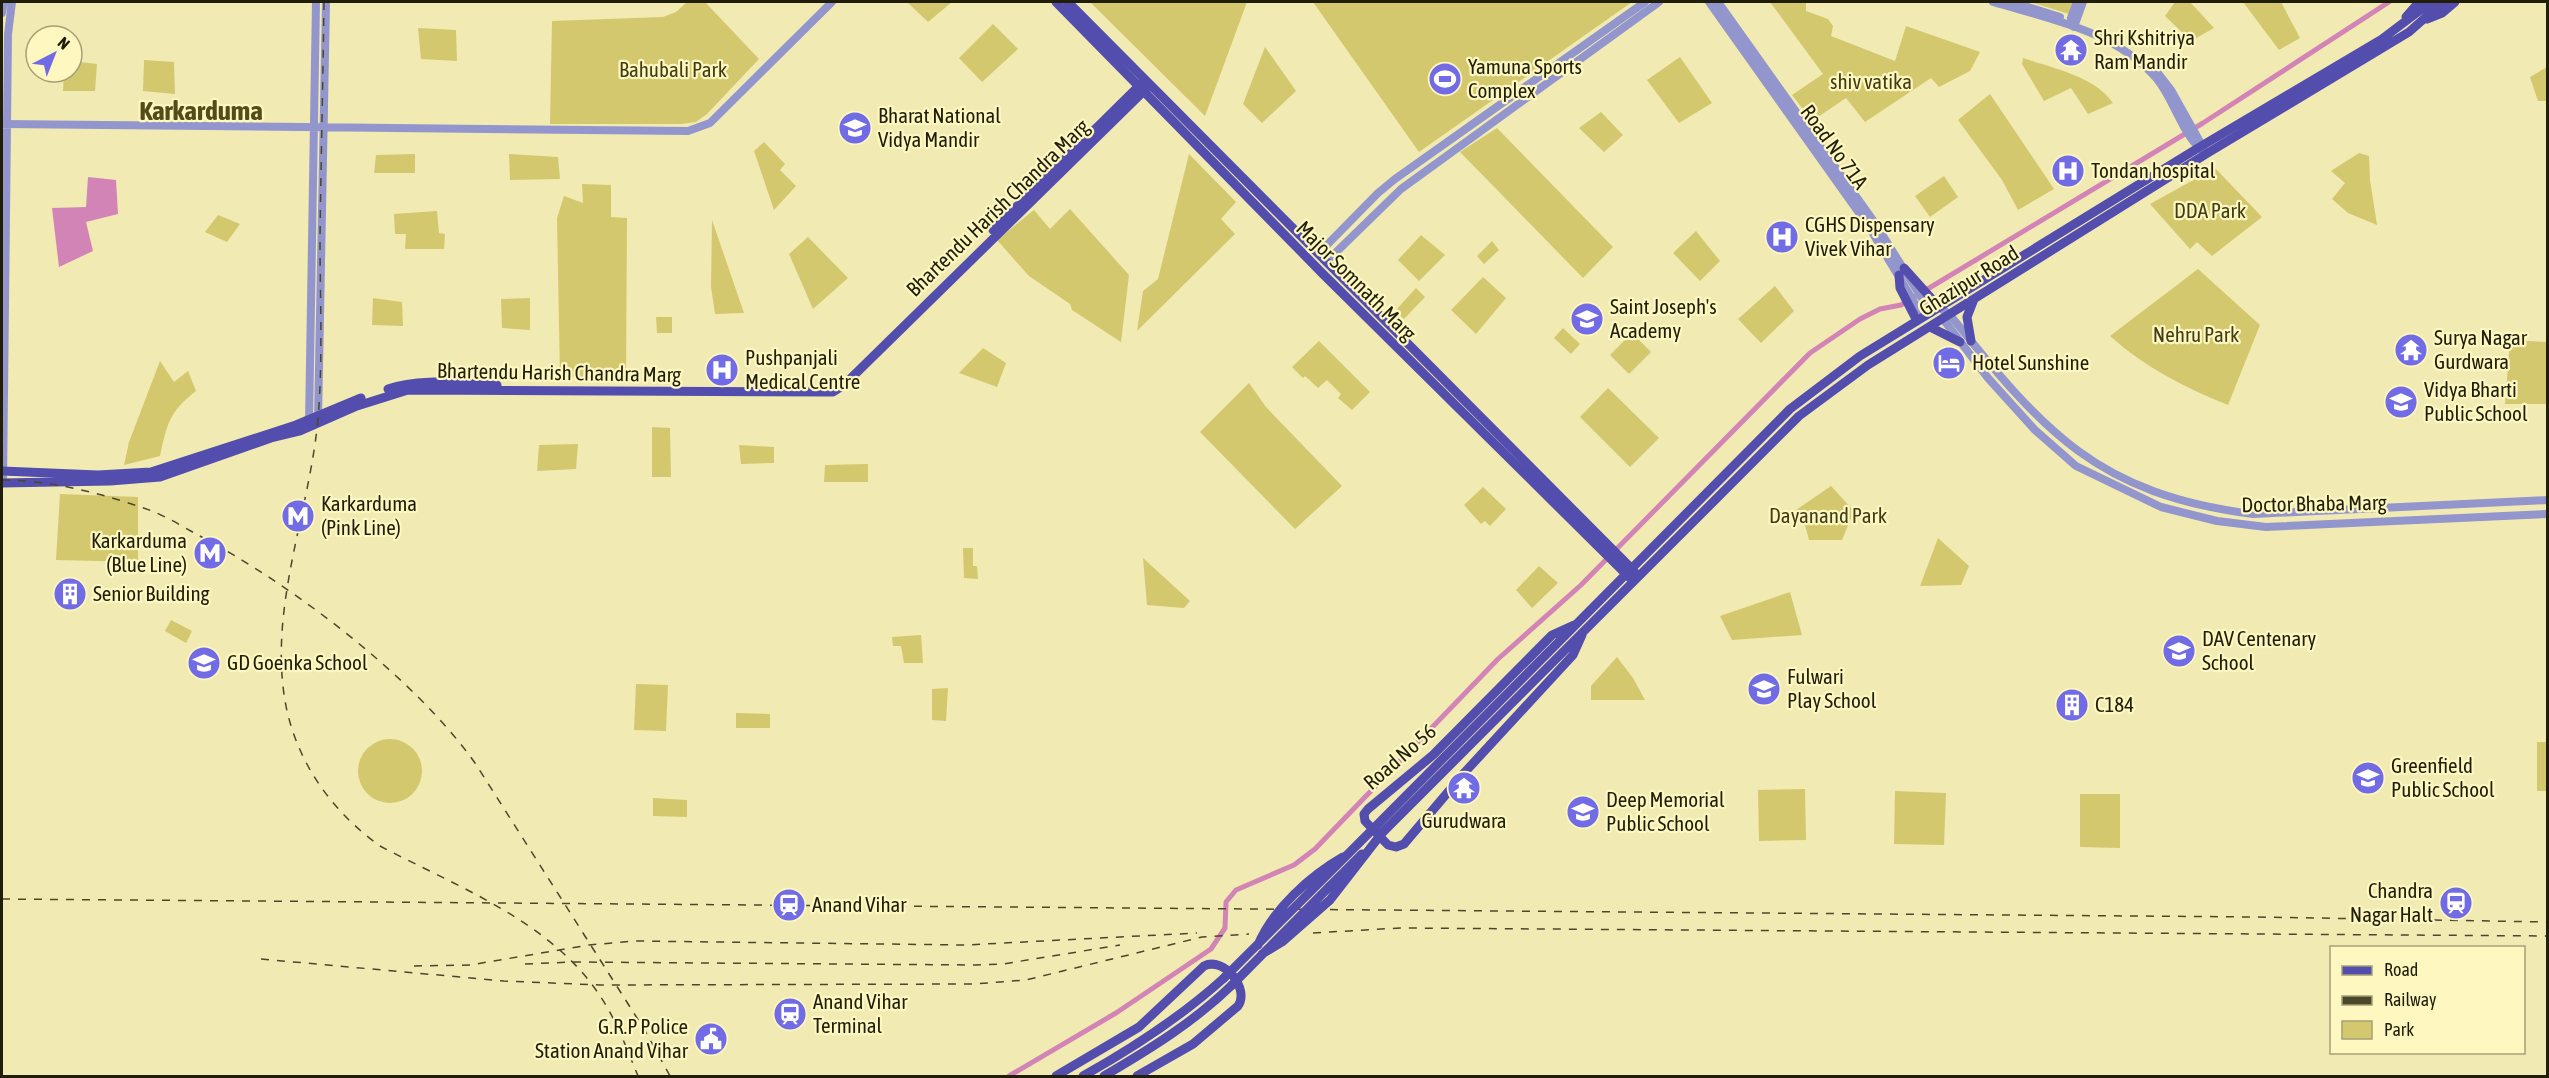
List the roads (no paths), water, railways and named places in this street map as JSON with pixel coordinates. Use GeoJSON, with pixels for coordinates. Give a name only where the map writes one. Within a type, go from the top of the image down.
{"type":"FeatureCollection","features":[{"type":"Feature","properties":{"kind":"main road","name":"Major Somnath Marg"},"geometry":{"type":"LineString","coordinates":[[1056,2],[1073,12],[1323,266],[1604,542],[1636,580]]}},
{"type":"Feature","properties":{"kind":"main road","name":"Major Somnath Marg"},"geometry":{"type":"LineString","coordinates":[[1068,2],[1073,12]]}},
{"type":"Feature","properties":{"kind":"main road"},"geometry":{"type":"LineString","coordinates":[[2397,29],[2419,2]]}},
{"type":"Feature","properties":{"kind":"main road"},"geometry":{"type":"LineString","coordinates":[[2422,21],[2442,13],[2455,2]]}},
{"type":"Feature","properties":{"kind":"main road"},"geometry":{"type":"LineString","coordinates":[[2397,29],[2437,3]]}},
{"type":"Feature","properties":{"kind":"main road"},"geometry":{"type":"LineString","coordinates":[[2422,21],[2437,3]]}},
{"type":"Feature","properties":{"kind":"main road","name":"Ghazipur Road"},"geometry":{"type":"LineString","coordinates":[[1379,830],[1583,633],[1799,416],[1868,365],[1974,299],[2199,145],[2409,33],[2422,21]]}},
{"type":"Feature","properties":{"kind":"main road","name":"Ghazipur Road"},"geometry":{"type":"LineString","coordinates":[[1643,556],[1790,409],[1860,356],[2199,145],[2397,29]]}},
{"type":"Feature","properties":{"kind":"main road","name":"Bhartendu Harish Chandra Marg"},"geometry":{"type":"LineString","coordinates":[[2,483],[110,482],[160,477],[314,421],[408,390],[833,392],[844,385],[1145,86]]}},
{"type":"Feature","properties":{"kind":"main road"},"geometry":{"type":"LineString","coordinates":[[1902,272],[1921,305],[1924,317],[1918,334]]}},
{"type":"Feature","properties":{"kind":"main road"},"geometry":{"type":"LineString","coordinates":[[1902,272],[1921,305],[1924,317]]}},
{"type":"Feature","properties":{"kind":"main road"},"geometry":{"type":"LineString","coordinates":[[1930,327],[1965,343],[1967,316],[1974,299]]}},
{"type":"Feature","properties":{"kind":"main road","name":"Bhartendu Harish Chandra Marg"},"geometry":{"type":"LineString","coordinates":[[3,471],[98,475],[151,471],[314,421]]}},
{"type":"Feature","properties":{"kind":"main road"},"geometry":{"type":"LineString","coordinates":[[1604,542],[1625,565]]}},
{"type":"Feature","properties":{"kind":"main road"},"geometry":{"type":"LineString","coordinates":[[1259,952],[1352,852],[1379,830],[1603,597],[1625,565],[1643,556],[1655,561]]}},
{"type":"Feature","properties":{"kind":"main road"},"geometry":{"type":"LineString","coordinates":[[1603,597],[1611,605]]}},
{"type":"Feature","properties":{"kind":"main road","name":"Road No 56"},"geometry":{"type":"LineString","coordinates":[[1574,625],[1552,634],[1433,755],[1365,812],[1365,821],[1388,845],[1396,847],[1404,844],[1465,772],[1574,655],[1583,633]]}},
{"type":"Feature","properties":{"kind":"main road"},"geometry":{"type":"LineString","coordinates":[[1083,1077],[1159,1029],[1228,981],[1370,846],[1379,830]]}},
{"type":"Feature","properties":{"kind":"main road"},"geometry":{"type":"LineString","coordinates":[[1056,1077],[1139,1027],[1204,966],[1212,962],[1220,965],[1241,990],[1242,998],[1238,1006],[1193,1044],[1137,1077]]}},
{"type":"Feature","properties":{"kind":"main road"},"geometry":{"type":"LineString","coordinates":[[1104,1077],[1167,1038],[1207,1009],[1228,981]]}},
{"type":"Feature","properties":{"kind":"street"},"geometry":{"type":"LineString","coordinates":[[2,13],[4,2]]}},
{"type":"Feature","properties":{"kind":"street"},"geometry":{"type":"LineString","coordinates":[[2,483],[4,124],[8,34],[12,2]]}},
{"type":"Feature","properties":{"kind":"street"},"geometry":{"type":"LineString","coordinates":[[316,2],[319,126]]}},
{"type":"Feature","properties":{"kind":"street"},"geometry":{"type":"LineString","coordinates":[[314,421],[319,126],[326,2]]}},
{"type":"Feature","properties":{"kind":"street"},"geometry":{"type":"LineString","coordinates":[[4,124],[700,129],[710,123],[832,2]]}},
{"type":"Feature","properties":{"kind":"street"},"geometry":{"type":"LineString","coordinates":[[1314,257],[1378,193],[1645,2]]}},
{"type":"Feature","properties":{"kind":"street"},"geometry":{"type":"LineString","coordinates":[[1323,266],[1384,203],[1659,2]]}},
{"type":"Feature","properties":{"kind":"street","name":"Road No 71A"},"geometry":{"type":"LineString","coordinates":[[1709,2],[1902,272]]}},
{"type":"Feature","properties":{"kind":"street","name":"Road No 71A"},"geometry":{"type":"LineString","coordinates":[[1718,2],[1902,272]]}},
{"type":"Feature","properties":{"kind":"street"},"geometry":{"type":"LineString","coordinates":[[1992,2],[2072,24]]}},
{"type":"Feature","properties":{"kind":"street"},"geometry":{"type":"LineString","coordinates":[[2013,2],[2120,41],[2149,63],[2171,90],[2199,145]]}},
{"type":"Feature","properties":{"kind":"street"},"geometry":{"type":"LineString","coordinates":[[2072,24],[2077,2]]}},
{"type":"Feature","properties":{"kind":"street"},"geometry":{"type":"LineString","coordinates":[[2072,24],[2083,2]]}},
{"type":"Feature","properties":{"kind":"street"},"geometry":{"type":"LineString","coordinates":[[1602,32],[1608,40]]}},
{"type":"Feature","properties":{"kind":"street"},"geometry":{"type":"LineString","coordinates":[[1458,135],[1465,144]]}},
{"type":"Feature","properties":{"kind":"street","name":"Doctor Bhaba Marg"},"geometry":{"type":"LineString","coordinates":[[1924,317],[1946,317],[2010,405],[2076,466],[2134,496],[2180,513],[2217,521],[2266,527],[2547,514]]}},
{"type":"Feature","properties":{"kind":"street","name":"Doctor Bhaba Marg"},"geometry":{"type":"LineString","coordinates":[[1965,343],[2069,446],[2124,479],[2169,498],[2211,509],[2253,514],[2547,500]]}},
{"type":"Feature","properties":{"kind":"waterway"},"geometry":{"type":"LineString","coordinates":[[1009,1076],[1116,1013],[1211,949],[1225,928],[1226,902],[1236,890],[1294,865],[1315,849],[1498,659],[1581,585],[1810,353],[1860,319],[1880,309],[1901,305],[2203,123],[2389,2]]}},
{"type":"Feature","properties":{"kind":"railway"},"geometry":{"type":"LineString","coordinates":[[324,2],[320,396],[313,455],[285,601],[282,638],[282,674],[287,711],[293,732],[310,770],[321,787],[334,804],[363,833],[380,846],[497,906],[552,943],[576,965],[609,1010],[638,1076]]}},
{"type":"Feature","properties":{"kind":"railway"},"geometry":{"type":"LineString","coordinates":[[2,480],[40,482],[78,489],[116,499],[163,516],[271,578],[310,605],[385,666],[449,730],[475,763],[644,1029],[670,1076]]}},
{"type":"Feature","properties":{"kind":"railway"},"geometry":{"type":"LineString","coordinates":[[2,899],[2257,917],[2548,922]]}},
{"type":"Feature","properties":{"kind":"railway"},"geometry":{"type":"LineString","coordinates":[[1313,933],[1400,928],[2548,936]]}},
{"type":"Feature","properties":{"kind":"railway"},"geometry":{"type":"LineString","coordinates":[[414,966],[470,965],[589,945],[634,941],[965,945],[1197,933]]}},
{"type":"Feature","properties":{"kind":"railway"},"geometry":{"type":"LineString","coordinates":[[261,959],[504,981],[600,985],[974,984],[1026,980],[1202,937],[1249,934]]}},
{"type":"Feature","properties":{"kind":"railway"},"geometry":{"type":"LineString","coordinates":[[525,964],[573,962],[976,965],[1003,964],[1120,945]]}},
{"type":"Feature","properties":{"kind":"place","name":"Shri Kshitriya Ram Mandir"},"geometry":{"type":"Point","coordinates":[2071,50]}},
{"type":"Feature","properties":{"kind":"place","name":"Yamuna Sports Complex"},"geometry":{"type":"Point","coordinates":[1445,79]}},
{"type":"Feature","properties":{"kind":"place","name":"Bharat National Vidya Mandir"},"geometry":{"type":"Point","coordinates":[855,128]}},
{"type":"Feature","properties":{"kind":"place","name":"Tondan hospital"},"geometry":{"type":"Point","coordinates":[2068,171]}},
{"type":"Feature","properties":{"kind":"place","name":"CGHS Dispensary Vivek Vihar"},"geometry":{"type":"Point","coordinates":[1782,237]}},
{"type":"Feature","properties":{"kind":"place","name":"Saint Joseph's Academy"},"geometry":{"type":"Point","coordinates":[1587,319]}},
{"type":"Feature","properties":{"kind":"place","name":"Surya Nagar Gurdwara"},"geometry":{"type":"Point","coordinates":[2411,350]}},
{"type":"Feature","properties":{"kind":"place","name":"Hotel Sunshine"},"geometry":{"type":"Point","coordinates":[1949,363]}},
{"type":"Feature","properties":{"kind":"place","name":"Pushpanjali Medical Centre"},"geometry":{"type":"Point","coordinates":[722,370]}},
{"type":"Feature","properties":{"kind":"place","name":"Vidya Bharti Public School"},"geometry":{"type":"Point","coordinates":[2401,402]}},
{"type":"Feature","properties":{"kind":"place","name":"Karkarduma (Pink Line)"},"geometry":{"type":"Point","coordinates":[298,516]}},
{"type":"Feature","properties":{"kind":"place","name":"Karkarduma (Blue Line)"},"geometry":{"type":"Point","coordinates":[210,553]}},
{"type":"Feature","properties":{"kind":"place","name":"Senior Building"},"geometry":{"type":"Point","coordinates":[70,594]}},
{"type":"Feature","properties":{"kind":"place","name":"DAV Centenary School"},"geometry":{"type":"Point","coordinates":[2179,651]}},
{"type":"Feature","properties":{"kind":"place","name":"GD Goenka School"},"geometry":{"type":"Point","coordinates":[204,663]}},
{"type":"Feature","properties":{"kind":"place","name":"Fulwari Play School"},"geometry":{"type":"Point","coordinates":[1764,689]}},
{"type":"Feature","properties":{"kind":"place","name":"C184"},"geometry":{"type":"Point","coordinates":[2072,705]}},
{"type":"Feature","properties":{"kind":"place","name":"Greenfield Public School"},"geometry":{"type":"Point","coordinates":[2368,778]}},
{"type":"Feature","properties":{"kind":"place","name":"Gurudwara"},"geometry":{"type":"Point","coordinates":[1464,788]}},
{"type":"Feature","properties":{"kind":"place","name":"Deep Memorial Public School"},"geometry":{"type":"Point","coordinates":[1583,812]}},
{"type":"Feature","properties":{"kind":"place","name":"Chandra Nagar Halt"},"geometry":{"type":"Point","coordinates":[2456,903]}},
{"type":"Feature","properties":{"kind":"place","name":"Anand Vihar"},"geometry":{"type":"Point","coordinates":[789,905]}},
{"type":"Feature","properties":{"kind":"place","name":"Anand Vihar Terminal"},"geometry":{"type":"Point","coordinates":[790,1014]}},
{"type":"Feature","properties":{"kind":"place","name":"G.R.P Police Station Anand Vihar"},"geometry":{"type":"Point","coordinates":[711,1039]}},
{"type":"Feature","properties":{"kind":"district","name":"Karkarduma"},"geometry":{"type":"Point","coordinates":[201,111]}},
{"type":"Feature","properties":{"kind":"park label","name":"Bahubali Park"},"geometry":{"type":"Point","coordinates":[673,70]}},
{"type":"Feature","properties":{"kind":"park label","name":"shiv vatika"},"geometry":{"type":"Point","coordinates":[1871,82]}},
{"type":"Feature","properties":{"kind":"park label","name":"DDA Park"},"geometry":{"type":"Point","coordinates":[2210,211]}},
{"type":"Feature","properties":{"kind":"park label","name":"Nehru Park"},"geometry":{"type":"Point","coordinates":[2196,335]}},
{"type":"Feature","properties":{"kind":"park label","name":"Dayanand Park"},"geometry":{"type":"Point","coordinates":[1828,516]}}]}
